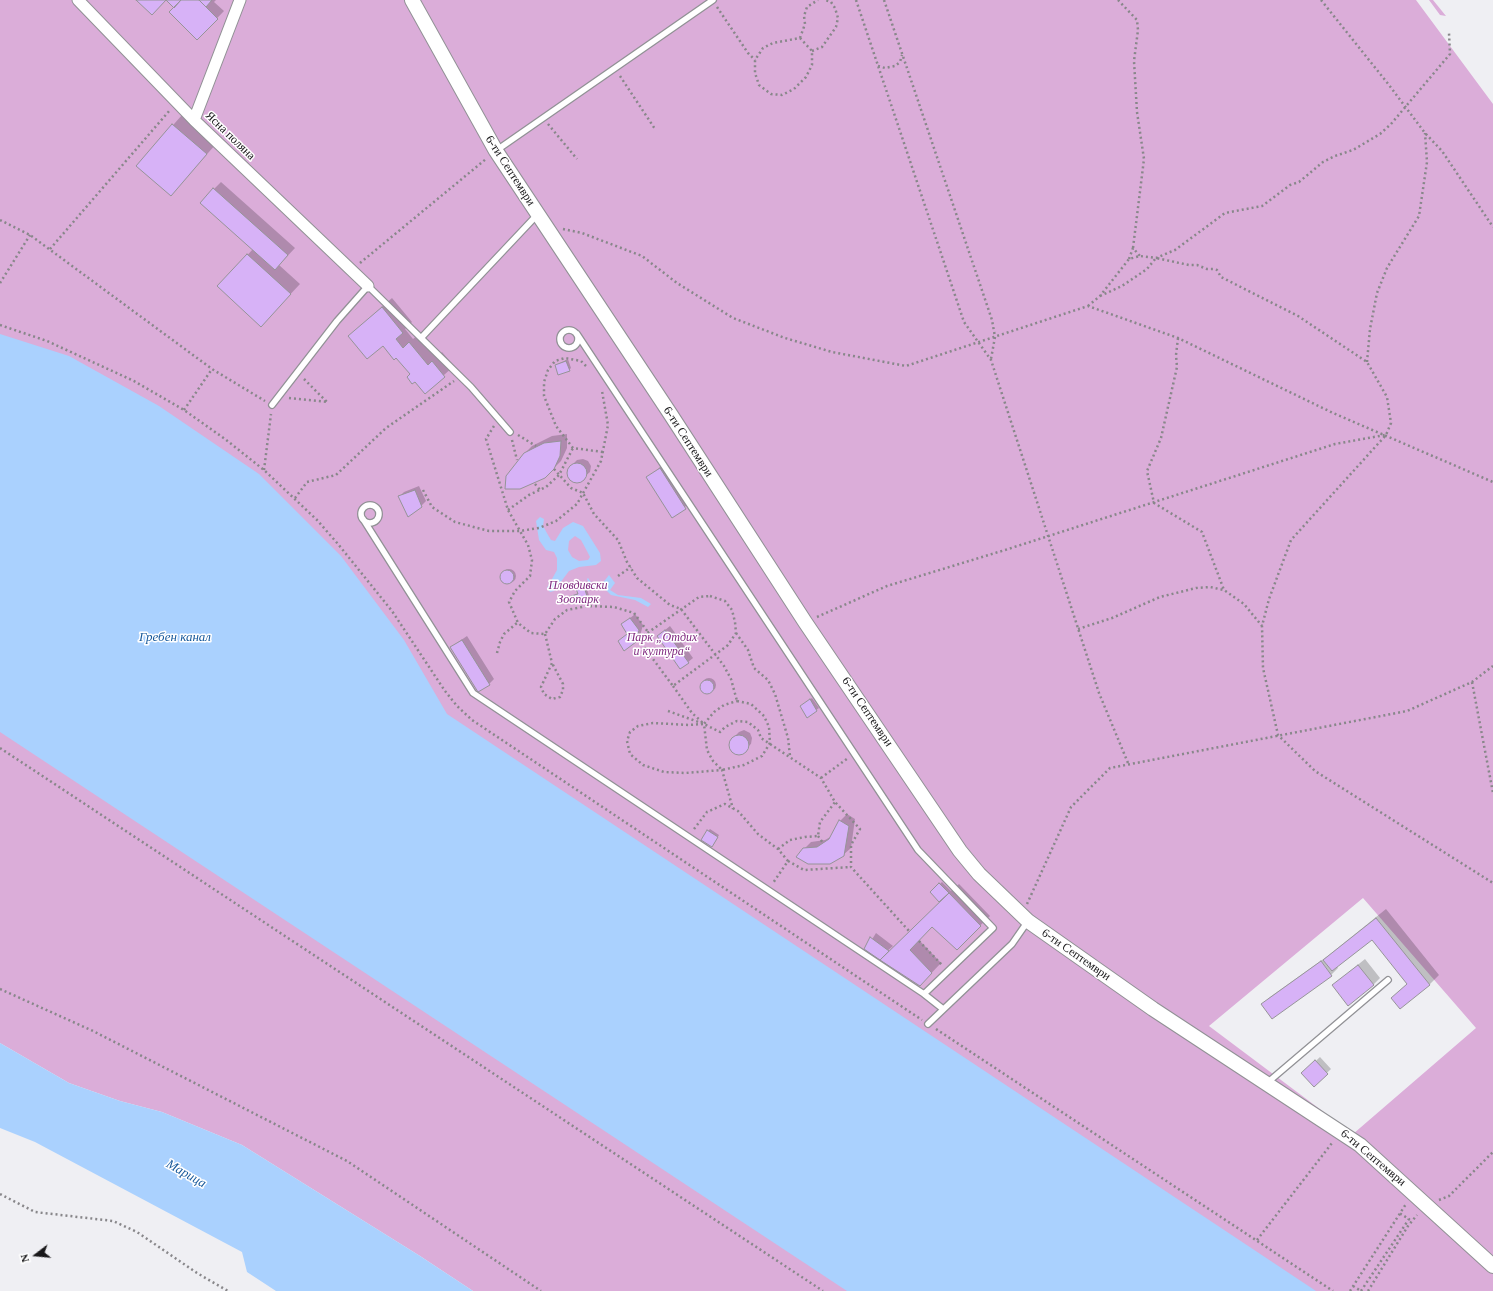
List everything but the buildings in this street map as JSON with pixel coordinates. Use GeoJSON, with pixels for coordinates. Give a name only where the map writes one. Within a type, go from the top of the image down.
{"type":"FeatureCollection","features":[{"type":"Feature","properties":{"kind":"street","name":"Ясна поляна"},"geometry":{"type":"LineString","coordinates":[[78,0],[194,120],[368,286]]}},
{"type":"Feature","properties":{"kind":"street"},"geometry":{"type":"LineString","coordinates":[[194,120],[240,0]]}},
{"type":"Feature","properties":{"kind":"street","name":"6-ти Септември"},"geometry":{"type":"LineString","coordinates":[[412,0],[496,151],[805,622],[960,851],[979,874],[1025,918],[1153,1009],[1360,1144],[1493,1266]]}},
{"type":"Feature","properties":{"kind":"lane"},"geometry":{"type":"LineString","coordinates":[[496,151],[713,0]]}},
{"type":"Feature","properties":{"kind":"lane"},"geometry":{"type":"LineString","coordinates":[[421,338],[541,220]]}},
{"type":"Feature","properties":{"kind":"lane"},"geometry":{"type":"LineString","coordinates":[[272,405],[368,286],[460,376],[510,432]]}},
{"type":"Feature","properties":{"kind":"lane"},"geometry":{"type":"LineString","coordinates":[[577,334],[918,850],[993,928],[924,994]]}},
{"type":"Feature","properties":{"kind":"lane"},"geometry":{"type":"LineString","coordinates":[[363,519],[474,693],[924,994],[943,1009]]}},
{"type":"Feature","properties":{"kind":"lane"},"geometry":{"type":"LineString","coordinates":[[928,1024],[1012,944],[1025,918]]}},
{"type":"Feature","properties":{"kind":"lane"},"geometry":{"type":"LineString","coordinates":[[1267,1084],[1388,980]]}},
{"type":"Feature","properties":{"kind":"path"},"geometry":{"type":"LineString","coordinates":[[713,0],[748,53],[755,60]]}},
{"type":"Feature","properties":{"kind":"path"},"geometry":{"type":"LineString","coordinates":[[800,38],[805,24],[804,16],[807,7],[818,0]]}},
{"type":"Feature","properties":{"kind":"path"},"geometry":{"type":"LineString","coordinates":[[812,51],[822,47],[836,27],[838,18],[835,8],[831,2],[825,0]]}},
{"type":"Feature","properties":{"kind":"path"},"geometry":{"type":"LineString","coordinates":[[856,0],[964,322],[991,360],[1078,629],[1100,693],[1128,763]]}},
{"type":"Feature","properties":{"kind":"path"},"geometry":{"type":"LineString","coordinates":[[884,0],[992,320],[995,337],[991,360]]}},
{"type":"Feature","properties":{"kind":"path"},"geometry":{"type":"LineString","coordinates":[[541,220],[582,233],[642,256],[677,283],[733,318],[785,338],[832,352],[906,366],[1088,306],[1100,296],[1129,259],[1133,248],[1144,159],[1137,112],[1134,61],[1138,30],[1137,20],[1118,0]]}},
{"type":"Feature","properties":{"kind":"path"},"geometry":{"type":"LineString","coordinates":[[1321,0],[1425,133],[1442,151],[1493,227]]}},
{"type":"Feature","properties":{"kind":"path"},"geometry":{"type":"LineString","coordinates":[[1100,296],[1122,286],[1147,269],[1156,258],[1175,250],[1225,213],[1262,206],[1290,185],[1300,182],[1323,162],[1353,150],[1380,134],[1391,124],[1450,54],[1449,33]]}},
{"type":"Feature","properties":{"kind":"path"},"geometry":{"type":"LineString","coordinates":[[800,38],[812,51],[812,65],[806,78],[794,89],[782,95],[771,94],[759,85],[755,72],[755,60],[763,48],[773,43],[800,38]]}},
{"type":"Feature","properties":{"kind":"path"},"geometry":{"type":"LineString","coordinates":[[878,66],[885,68],[895,66],[900,62],[902,54]]}},
{"type":"Feature","properties":{"kind":"path"},"geometry":{"type":"LineString","coordinates":[[614,68],[655,129]]}},
{"type":"Feature","properties":{"kind":"path"},"geometry":{"type":"LineString","coordinates":[[50,250],[177,102]]}},
{"type":"Feature","properties":{"kind":"path"},"geometry":{"type":"LineString","coordinates":[[543,117],[577,159]]}},
{"type":"Feature","properties":{"kind":"path"},"geometry":{"type":"LineString","coordinates":[[1367,362],[1370,329],[1377,293],[1386,268],[1419,216],[1427,162],[1425,133]]}},
{"type":"Feature","properties":{"kind":"path"},"geometry":{"type":"LineString","coordinates":[[352,270],[496,151]]}},
{"type":"Feature","properties":{"kind":"path"},"geometry":{"type":"LineString","coordinates":[[0,220],[30,235],[212,369],[272,405],[264,470]]}},
{"type":"Feature","properties":{"kind":"path"},"geometry":{"type":"LineString","coordinates":[[0,283],[30,235]]}},
{"type":"Feature","properties":{"kind":"path"},"geometry":{"type":"LineString","coordinates":[[1133,248],[1140,256]]}},
{"type":"Feature","properties":{"kind":"path"},"geometry":{"type":"LineString","coordinates":[[1129,259],[1140,256],[1217,270],[1221,277],[1298,316],[1367,362],[1386,398],[1391,423],[1386,435],[1291,540],[1269,599],[1262,626],[1264,668],[1278,735],[1315,771],[1493,883]]}},
{"type":"Feature","properties":{"kind":"path"},"geometry":{"type":"LineString","coordinates":[[1088,306],[1178,338],[1333,413],[1493,482]]}},
{"type":"Feature","properties":{"kind":"path"},"geometry":{"type":"LineString","coordinates":[[1178,338],[1176,355],[1177,367],[1161,438],[1147,471],[1154,502],[1202,532],[1224,590]]}},
{"type":"Feature","properties":{"kind":"path"},"geometry":{"type":"LineString","coordinates":[[589,369],[581,361],[565,358],[555,361],[548,370],[544,382],[544,396],[556,426],[573,448],[603,452]]}},
{"type":"Feature","properties":{"kind":"path"},"geometry":{"type":"LineString","coordinates":[[184,410],[212,369]]}},
{"type":"Feature","properties":{"kind":"path"},"geometry":{"type":"LineString","coordinates":[[278,397],[328,402],[297,373]]}},
{"type":"Feature","properties":{"kind":"path"},"geometry":{"type":"LineString","coordinates":[[295,498],[307,482],[336,475],[386,428],[460,376]]}},
{"type":"Feature","properties":{"kind":"path"},"geometry":{"type":"LineString","coordinates":[[423,490],[432,507],[455,522],[489,531],[520,531],[539,528],[556,522],[577,504],[601,461],[608,425],[604,395],[601,388]]}},
{"type":"Feature","properties":{"kind":"path"},"geometry":{"type":"LineString","coordinates":[[498,418],[486,440],[508,510],[528,545],[532,560],[530,576],[515,591],[509,602],[518,623],[531,634],[545,634]]}},
{"type":"Feature","properties":{"kind":"path"},"geometry":{"type":"LineString","coordinates":[[510,432],[536,446]]}},
{"type":"Feature","properties":{"kind":"path"},"geometry":{"type":"LineString","coordinates":[[510,432],[517,460]]}},
{"type":"Feature","properties":{"kind":"path"},"geometry":{"type":"LineString","coordinates":[[805,622],[887,586],[1335,444],[1386,435]]}},
{"type":"Feature","properties":{"kind":"path"},"geometry":{"type":"LineString","coordinates":[[508,510],[546,487],[559,475],[573,448]]}},
{"type":"Feature","properties":{"kind":"path"},"geometry":{"type":"LineString","coordinates":[[554,469],[571,488],[583,493],[594,514],[618,540],[637,578],[670,605],[680,609],[731,679],[737,701]]}},
{"type":"Feature","properties":{"kind":"path"},"geometry":{"type":"LineString","coordinates":[[535,484],[540,490]]}},
{"type":"Feature","properties":{"kind":"path"},"geometry":{"type":"LineString","coordinates":[[618,576],[631,567]]}},
{"type":"Feature","properties":{"kind":"path"},"geometry":{"type":"LineString","coordinates":[[1078,629],[1112,618],[1160,597],[1196,588],[1210,587],[1224,590],[1244,604],[1262,626]]}},
{"type":"Feature","properties":{"kind":"path"},"geometry":{"type":"LineString","coordinates":[[733,808],[724,782],[722,770],[712,761],[706,750],[704,724],[692,713],[641,642],[643,636],[699,597],[710,596],[725,600],[732,610],[736,633],[748,650],[754,668],[768,680],[775,694],[788,738],[790,757]]}},
{"type":"Feature","properties":{"kind":"path"},"geometry":{"type":"LineString","coordinates":[[552,663],[541,688],[544,694],[552,699],[560,697],[563,690],[563,684],[552,663],[545,634],[555,618],[567,610],[587,606],[614,607],[634,613],[648,632]]}},
{"type":"Feature","properties":{"kind":"path"},"geometry":{"type":"LineString","coordinates":[[498,653],[500,642],[504,634],[518,623]]}},
{"type":"Feature","properties":{"kind":"path"},"geometry":{"type":"LineString","coordinates":[[673,686],[728,646],[736,633]]}},
{"type":"Feature","properties":{"kind":"path"},"geometry":{"type":"LineString","coordinates":[[1025,918],[1071,807],[1110,768],[1128,763],[1406,711],[1472,682],[1493,666]]}},
{"type":"Feature","properties":{"kind":"path"},"geometry":{"type":"LineString","coordinates":[[1472,682],[1493,793]]}},
{"type":"Feature","properties":{"kind":"path"},"geometry":{"type":"LineString","coordinates":[[737,701],[751,704],[764,716],[769,727],[770,743],[762,756],[744,765],[722,770],[685,773],[664,772],[643,765],[630,754],[627,741],[630,732],[638,726],[653,723],[689,726],[704,724],[719,708],[737,701]]}},
{"type":"Feature","properties":{"kind":"path"},"geometry":{"type":"LineString","coordinates":[[668,711],[704,724],[720,732],[725,726],[737,721],[748,722],[758,730],[761,738],[821,778],[835,802],[860,829],[851,845],[851,867],[909,931]]}},
{"type":"Feature","properties":{"kind":"path"},"geometry":{"type":"LineString","coordinates":[[0,748],[822,1291]]}},
{"type":"Feature","properties":{"kind":"path"},"geometry":{"type":"LineString","coordinates":[[821,778],[854,754]]}},
{"type":"Feature","properties":{"kind":"path"},"geometry":{"type":"LineString","coordinates":[[823,843],[818,836],[820,822],[835,802]]}},
{"type":"Feature","properties":{"kind":"path"},"geometry":{"type":"LineString","coordinates":[[688,836],[707,812],[725,804],[738,810],[758,834],[778,849],[788,860],[804,870],[851,867]]}},
{"type":"Feature","properties":{"kind":"path"},"geometry":{"type":"LineString","coordinates":[[778,849],[790,840],[818,836]]}},
{"type":"Feature","properties":{"kind":"path"},"geometry":{"type":"LineString","coordinates":[[769,890],[788,860]]}},
{"type":"Feature","properties":{"kind":"path"},"geometry":{"type":"LineString","coordinates":[[919,941],[948,971]]}},
{"type":"Feature","properties":{"kind":"path"},"geometry":{"type":"LineString","coordinates":[[0,989],[93,1032],[347,1161],[541,1291]]}},
{"type":"Feature","properties":{"kind":"path"},"geometry":{"type":"LineString","coordinates":[[1257,1240],[1341,1131]]}},
{"type":"Feature","properties":{"kind":"path"},"geometry":{"type":"LineString","coordinates":[[1368,1291],[1408,1226],[1426,1204],[1449,1196],[1493,1152]]}},
{"type":"Feature","properties":{"kind":"path"},"geometry":{"type":"LineString","coordinates":[[0,1194],[35,1212],[113,1221],[138,1232],[197,1273],[228,1291]]}},
{"type":"Feature","properties":{"kind":"path"},"geometry":{"type":"LineString","coordinates":[[1350,1291],[1353,1286],[1399,1213],[1409,1219],[1361,1291],[1353,1286]]}},
{"type":"Feature","properties":{"kind":"green space","name":"Парк „Отдих и култура“"},"geometry":{"type":"Polygon","coordinates":[[[0,0],[1416,0],[1493,104],[1493,1291],[473,1291],[420,1256],[242,1145],[162,1112],[120,1101],[69,1083],[0,1043],[0,0]],[[1363,898],[1209,1026],[1353,1134],[1476,1028],[1363,898]]]}},
{"type":"Feature","properties":{"kind":"green space"},"geometry":{"type":"Polygon","coordinates":[[[1429,0],[1433,0],[1446,16],[1440,15],[1429,0]]]}},
{"type":"Feature","properties":{"kind":"water","name":"Гребен канал"},"geometry":{"type":"Polygon","coordinates":[[[0,334],[69,356],[159,406],[259,474],[341,556],[404,640],[447,714],[1316,1291],[847,1291],[0,732],[0,334]]]}},
{"type":"Feature","properties":{"kind":"water"},"geometry":{"type":"Polygon","coordinates":[[[540,517],[544,519],[543,526],[551,540],[555,541],[563,528],[573,522],[583,526],[600,553],[601,561],[596,565],[579,567],[569,571],[554,591],[550,592],[547,588],[557,570],[557,558],[554,552],[546,550],[539,540],[536,521],[540,517]],[[575,536],[569,541],[568,550],[572,557],[579,561],[588,560],[590,557],[581,540],[575,536]]]}},
{"type":"Feature","properties":{"kind":"water"},"geometry":{"type":"Polygon","coordinates":[[[609,575],[615,583],[610,590],[618,595],[641,598],[651,604],[648,607],[635,600],[611,595],[606,590],[600,590],[590,586],[587,579],[588,578],[593,585],[600,588],[604,587],[602,584],[609,575]]]}},
{"type":"Feature","properties":{"kind":"water","name":"Марица"},"geometry":{"type":"Polygon","coordinates":[[[0,1043],[69,1083],[120,1101],[162,1112],[242,1145],[420,1256],[473,1291],[276,1291],[247,1272],[242,1252],[35,1142],[0,1128],[0,1043]]]}},
{"type":"Feature","properties":{"kind":"park label","name":"Пловдивски Зоопарк"},"geometry":{"type":"Point","coordinates":[578,593]}}]}
